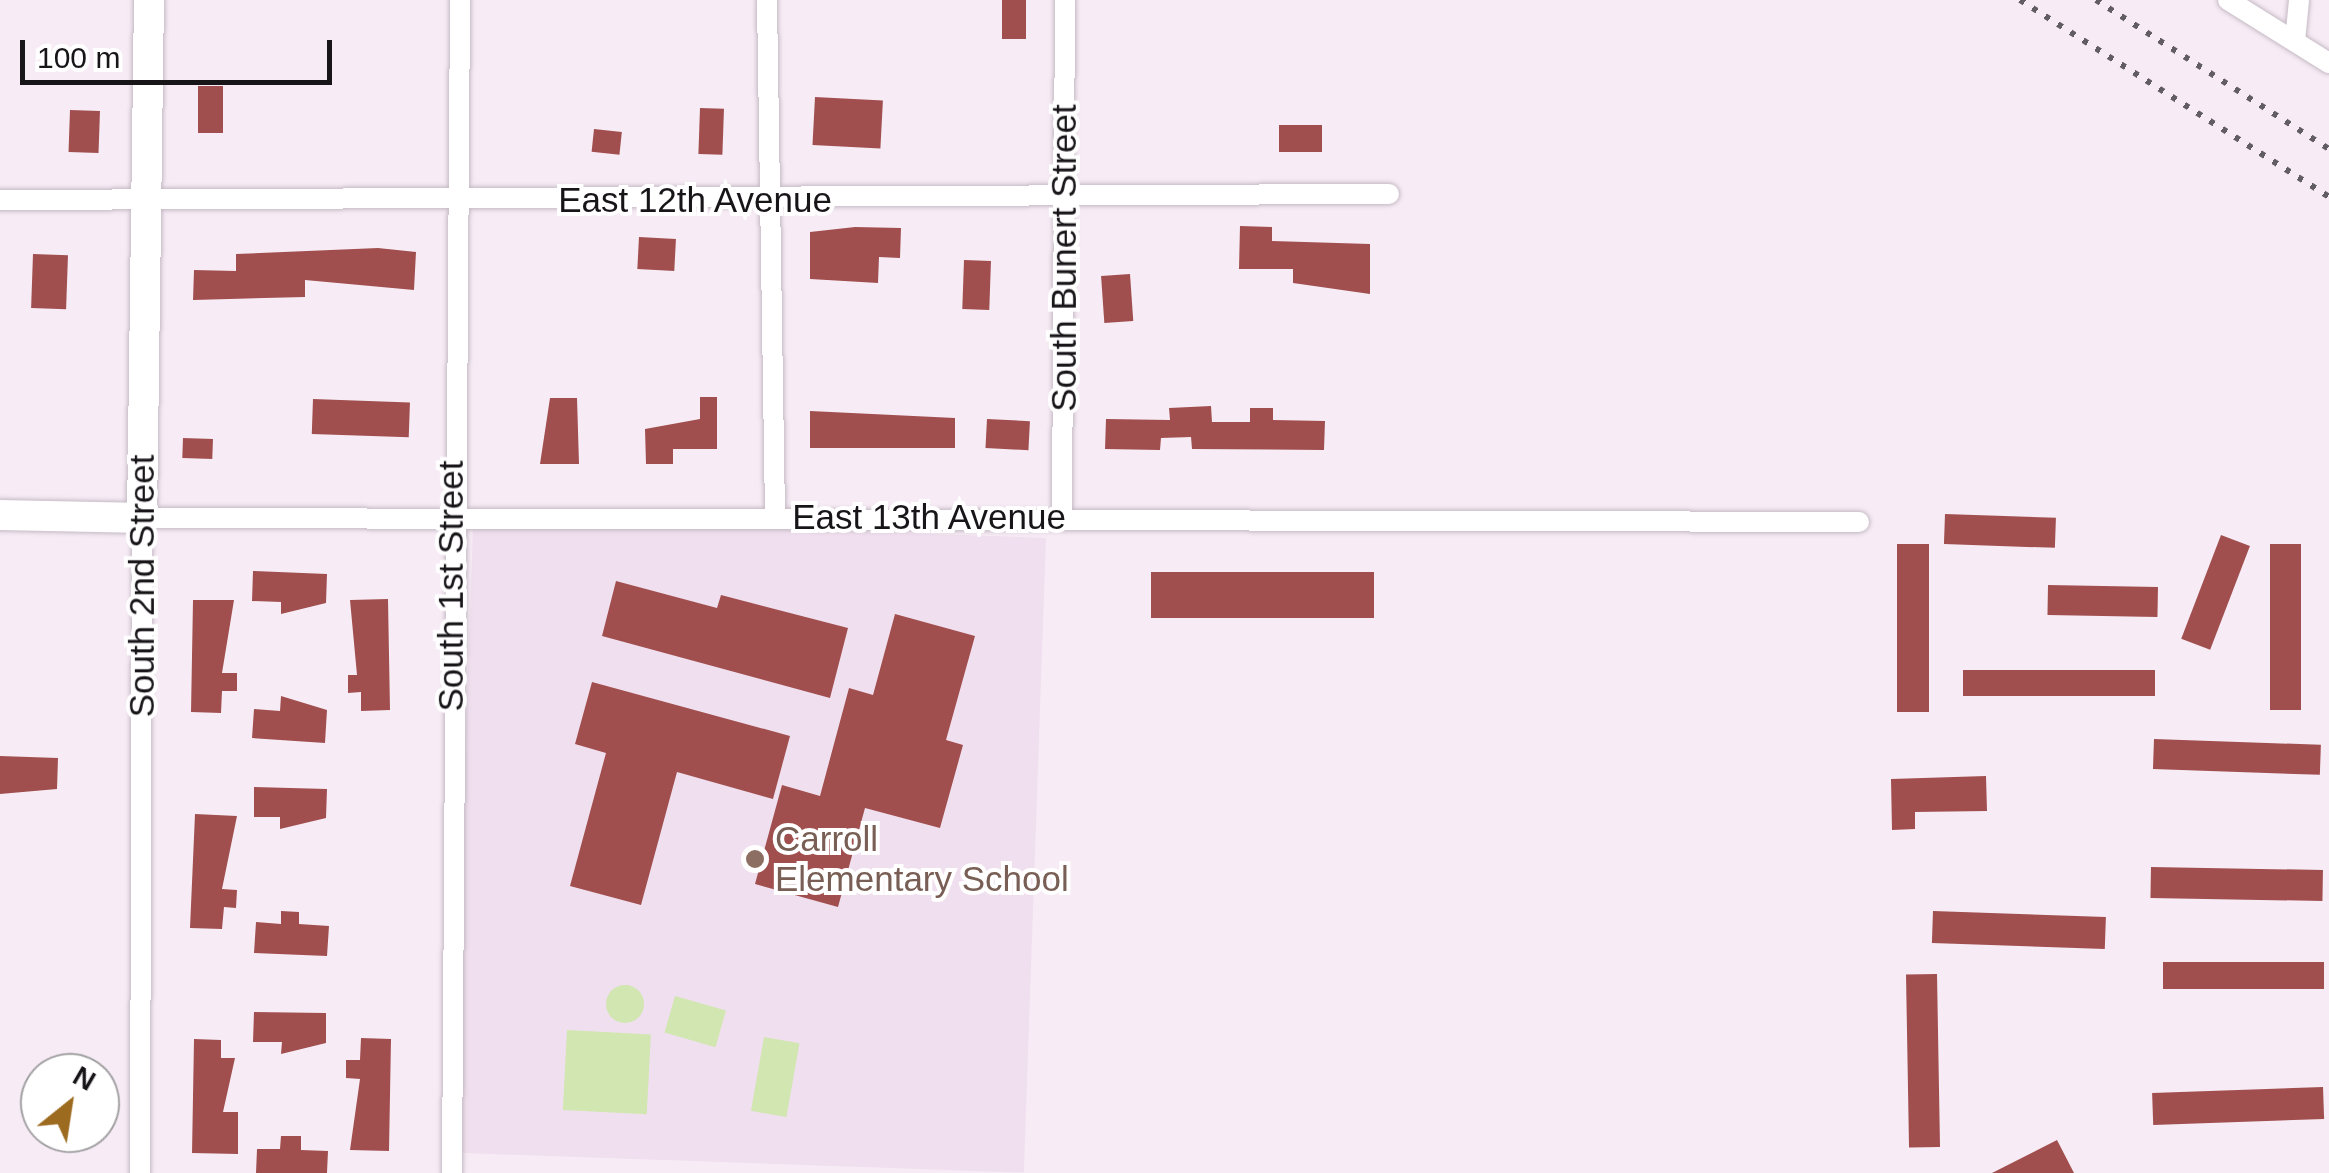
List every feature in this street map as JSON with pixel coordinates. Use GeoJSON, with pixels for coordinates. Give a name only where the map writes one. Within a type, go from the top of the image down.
{"type":"FeatureCollection","features":[{"type":"Feature","properties":{"kind":"street","name":"South 2nd Street"},"geometry":{"type":"LineString","coordinates":[[140,1173],[148,0]]}},
{"type":"Feature","properties":{"kind":"street","name":"South 1st Street"},"geometry":{"type":"LineString","coordinates":[[452,1173],[450,517],[460,0]]}},
{"type":"Feature","properties":{"kind":"street"},"geometry":{"type":"LineString","coordinates":[[767,0],[766,200],[775,517]]}},
{"type":"Feature","properties":{"kind":"street","name":"South Bunert Street"},"geometry":{"type":"LineString","coordinates":[[1062,516],[1067,197],[1065,0]]}},
{"type":"Feature","properties":{"kind":"street"},"geometry":{"type":"LineString","coordinates":[[2228,0],[2329,63]]}},
{"type":"Feature","properties":{"kind":"street"},"geometry":{"type":"LineString","coordinates":[[2295,41],[2300,0]]}},
{"type":"Feature","properties":{"kind":"street","name":"East 12th Avenue"},"geometry":{"type":"LineString","coordinates":[[0,200],[766,200],[1389,194]]}},
{"type":"Feature","properties":{"kind":"street","name":"East 13th Avenue"},"geometry":{"type":"LineString","coordinates":[[0,515],[1859,522]]}},
{"type":"Feature","properties":{"kind":"shaded area","name":"Carroll Elementary School"},"geometry":{"type":"Polygon","coordinates":[[[473,518],[1046,538],[1024,1173],[451,1153],[473,518]]]}},
{"type":"Feature","properties":{"kind":"green space"},"geometry":{"type":"Polygon","coordinates":[[[625,985],[639,990],[644,1004],[639,1018],[625,1023],[611,1018],[606,1004],[611,990],[625,985]]]}},
{"type":"Feature","properties":{"kind":"green space"},"geometry":{"type":"Polygon","coordinates":[[[675,996],[726,1011],[715,1047],[665,1033],[675,996]]]}},
{"type":"Feature","properties":{"kind":"green space"},"geometry":{"type":"Polygon","coordinates":[[[567,1030],[651,1034],[647,1114],[563,1110],[567,1030]]]}},
{"type":"Feature","properties":{"kind":"green space"},"geometry":{"type":"Polygon","coordinates":[[[764,1037],[799,1043],[786,1117],[751,1111],[764,1037]]]}},
{"type":"Feature","properties":{"kind":"building"},"geometry":{"type":"Polygon","coordinates":[[[1002,0],[1026,0],[1026,39],[1002,39],[1002,0]]]}},
{"type":"Feature","properties":{"kind":"building"},"geometry":{"type":"Polygon","coordinates":[[[198,86],[223,86],[223,133],[198,133],[198,86]]]}},
{"type":"Feature","properties":{"kind":"building"},"geometry":{"type":"Polygon","coordinates":[[[815,97],[883,101],[880,148],[812,145],[815,97]]]}},
{"type":"Feature","properties":{"kind":"building"},"geometry":{"type":"Polygon","coordinates":[[[700,108],[724,109],[722,155],[698,154],[700,108]]]}},
{"type":"Feature","properties":{"kind":"building"},"geometry":{"type":"Polygon","coordinates":[[[70,110],[100,111],[99,153],[69,152],[70,110]]]}},
{"type":"Feature","properties":{"kind":"building"},"geometry":{"type":"Polygon","coordinates":[[[1279,125],[1322,125],[1322,152],[1279,152],[1279,125]]]}},
{"type":"Feature","properties":{"kind":"building"},"geometry":{"type":"Polygon","coordinates":[[[594,129],[622,132],[619,155],[592,152],[594,129]]]}},
{"type":"Feature","properties":{"kind":"building"},"geometry":{"type":"Polygon","coordinates":[[[1240,226],[1272,227],[1272,241],[1370,244],[1370,294],[1293,283],[1293,269],[1239,269],[1240,226]]]}},
{"type":"Feature","properties":{"kind":"building"},"geometry":{"type":"Polygon","coordinates":[[[855,227],[901,228],[900,258],[879,257],[878,283],[810,279],[810,232],[855,227]]]}},
{"type":"Feature","properties":{"kind":"building"},"geometry":{"type":"Polygon","coordinates":[[[639,237],[676,239],[674,271],[637,269],[639,237]]]}},
{"type":"Feature","properties":{"kind":"building"},"geometry":{"type":"Polygon","coordinates":[[[378,248],[416,252],[414,290],[305,280],[305,297],[193,300],[194,270],[236,271],[236,254],[378,248]]]}},
{"type":"Feature","properties":{"kind":"building"},"geometry":{"type":"Polygon","coordinates":[[[33,254],[68,255],[66,309],[31,308],[33,254]]]}},
{"type":"Feature","properties":{"kind":"building"},"geometry":{"type":"Polygon","coordinates":[[[964,260],[991,261],[989,310],[962,309],[964,260]]]}},
{"type":"Feature","properties":{"kind":"building"},"geometry":{"type":"Polygon","coordinates":[[[1130,274],[1133,321],[1104,323],[1101,276],[1130,274]]]}},
{"type":"Feature","properties":{"kind":"building"},"geometry":{"type":"Polygon","coordinates":[[[700,397],[717,397],[717,449],[673,449],[673,464],[646,464],[645,429],[700,419],[700,397]]]}},
{"type":"Feature","properties":{"kind":"building"},"geometry":{"type":"Polygon","coordinates":[[[550,398],[577,398],[579,464],[540,464],[550,398]]]}},
{"type":"Feature","properties":{"kind":"building"},"geometry":{"type":"Polygon","coordinates":[[[313,399],[410,402],[409,437],[312,434],[313,399]]]}},
{"type":"Feature","properties":{"kind":"building"},"geometry":{"type":"Polygon","coordinates":[[[1211,406],[1212,422],[1250,422],[1250,408],[1273,408],[1273,420],[1325,421],[1324,450],[1192,449],[1191,437],[1161,438],[1160,450],[1105,449],[1106,419],[1170,420],[1169,408],[1211,406]]]}},
{"type":"Feature","properties":{"kind":"building"},"geometry":{"type":"Polygon","coordinates":[[[810,411],[955,418],[955,448],[810,448],[810,411]]]}},
{"type":"Feature","properties":{"kind":"building"},"geometry":{"type":"Polygon","coordinates":[[[987,419],[1030,421],[1028,450],[985,448],[987,419]]]}},
{"type":"Feature","properties":{"kind":"building"},"geometry":{"type":"Polygon","coordinates":[[[183,438],[213,439],[212,459],[182,458],[183,438]]]}},
{"type":"Feature","properties":{"kind":"building"},"geometry":{"type":"Polygon","coordinates":[[[1945,514],[2056,518],[2055,548],[1944,544],[1945,514]]]}},
{"type":"Feature","properties":{"kind":"building"},"geometry":{"type":"Polygon","coordinates":[[[2221,535],[2250,546],[2210,650],[2181,639],[2221,535]]]}},
{"type":"Feature","properties":{"kind":"building"},"geometry":{"type":"Polygon","coordinates":[[[1897,544],[1929,544],[1929,712],[1897,712],[1897,544]]]}},
{"type":"Feature","properties":{"kind":"building"},"geometry":{"type":"Polygon","coordinates":[[[2270,544],[2301,544],[2301,710],[2270,710],[2270,544]]]}},
{"type":"Feature","properties":{"kind":"building"},"geometry":{"type":"Polygon","coordinates":[[[253,571],[327,574],[326,603],[281,614],[281,602],[252,601],[253,571]]]}},
{"type":"Feature","properties":{"kind":"building"},"geometry":{"type":"Polygon","coordinates":[[[1151,572],[1374,572],[1374,618],[1151,618],[1151,572]]]}},
{"type":"Feature","properties":{"kind":"building"},"geometry":{"type":"Polygon","coordinates":[[[616,581],[717,608],[721,595],[848,628],[830,698],[602,636],[616,581]]]}},
{"type":"Feature","properties":{"kind":"building"},"geometry":{"type":"Polygon","coordinates":[[[2048,585],[2158,587],[2157,617],[2047,615],[2048,585]]]}},
{"type":"Feature","properties":{"kind":"building"},"geometry":{"type":"Polygon","coordinates":[[[388,599],[390,710],[361,711],[361,692],[348,693],[348,675],[357,675],[350,600],[388,599]]]}},
{"type":"Feature","properties":{"kind":"building"},"geometry":{"type":"Polygon","coordinates":[[[193,600],[234,600],[222,673],[237,673],[237,691],[222,691],[221,713],[191,712],[193,600]]]}},
{"type":"Feature","properties":{"kind":"building"},"geometry":{"type":"Polygon","coordinates":[[[895,614],[975,636],[946,740],[963,745],[940,828],[865,808],[838,907],[755,884],[782,785],[820,796],[849,688],[873,695],[895,614]]]}},
{"type":"Feature","properties":{"kind":"building"},"geometry":{"type":"Polygon","coordinates":[[[1963,670],[2155,670],[2155,696],[1963,696],[1963,670]]]}},
{"type":"Feature","properties":{"kind":"building"},"geometry":{"type":"Polygon","coordinates":[[[592,682],[790,736],[773,799],[677,772],[641,905],[570,886],[606,753],[575,744],[592,682]]]}},
{"type":"Feature","properties":{"kind":"building"},"geometry":{"type":"Polygon","coordinates":[[[281,696],[327,710],[325,743],[252,738],[254,709],[280,711],[281,696]]]}},
{"type":"Feature","properties":{"kind":"building"},"geometry":{"type":"Polygon","coordinates":[[[2154,739],[2321,745],[2320,775],[2153,769],[2154,739]]]}},
{"type":"Feature","properties":{"kind":"building"},"geometry":{"type":"Polygon","coordinates":[[[0,756],[58,758],[57,789],[0,794],[0,756]]]}},
{"type":"Feature","properties":{"kind":"building"},"geometry":{"type":"Polygon","coordinates":[[[1986,776],[1987,811],[1915,812],[1915,829],[1892,830],[1891,779],[1986,776]]]}},
{"type":"Feature","properties":{"kind":"building"},"geometry":{"type":"Polygon","coordinates":[[[254,787],[327,789],[326,818],[280,829],[280,817],[254,817],[254,787]]]}},
{"type":"Feature","properties":{"kind":"building"},"geometry":{"type":"Polygon","coordinates":[[[195,814],[237,816],[222,889],[237,890],[236,908],[224,907],[222,929],[190,928],[195,814]]]}},
{"type":"Feature","properties":{"kind":"building"},"geometry":{"type":"Polygon","coordinates":[[[2151,867],[2323,870],[2322,901],[2150,898],[2151,867]]]}},
{"type":"Feature","properties":{"kind":"building"},"geometry":{"type":"Polygon","coordinates":[[[281,911],[299,912],[299,924],[329,926],[327,956],[254,953],[256,922],[281,924],[281,911]]]}},
{"type":"Feature","properties":{"kind":"building"},"geometry":{"type":"Polygon","coordinates":[[[1933,911],[2106,917],[2105,949],[1932,943],[1933,911]]]}},
{"type":"Feature","properties":{"kind":"building"},"geometry":{"type":"Polygon","coordinates":[[[2163,962],[2324,962],[2324,989],[2163,989],[2163,962]]]}},
{"type":"Feature","properties":{"kind":"building"},"geometry":{"type":"Polygon","coordinates":[[[1937,974],[1940,1147],[1909,1148],[1906,975],[1937,974]]]}},
{"type":"Feature","properties":{"kind":"building"},"geometry":{"type":"Polygon","coordinates":[[[254,1012],[326,1013],[326,1043],[281,1054],[282,1042],[253,1042],[254,1012]]]}},
{"type":"Feature","properties":{"kind":"building"},"geometry":{"type":"Polygon","coordinates":[[[361,1038],[391,1039],[389,1151],[350,1150],[360,1079],[346,1078],[346,1060],[360,1060],[361,1038]]]}},
{"type":"Feature","properties":{"kind":"building"},"geometry":{"type":"Polygon","coordinates":[[[194,1039],[221,1040],[221,1058],[235,1058],[223,1112],[238,1112],[238,1154],[192,1153],[194,1039]]]}},
{"type":"Feature","properties":{"kind":"building"},"geometry":{"type":"Polygon","coordinates":[[[2323,1087],[2324,1119],[2153,1125],[2152,1093],[2323,1087]]]}},
{"type":"Feature","properties":{"kind":"building"},"geometry":{"type":"Polygon","coordinates":[[[281,1136],[301,1136],[301,1150],[328,1151],[327,1173],[256,1173],[257,1149],[280,1149],[281,1136]]]}},
{"type":"Feature","properties":{"kind":"building"},"geometry":{"type":"Polygon","coordinates":[[[2057,1140],[2074,1173],[1992,1173],[2057,1140]]]}},
{"type":"Feature","properties":{"kind":"railway"},"geometry":{"type":"LineString","coordinates":[[2020,0],[2329,197]]}},
{"type":"Feature","properties":{"kind":"railway"},"geometry":{"type":"LineString","coordinates":[[2096,0],[2329,149]]}},
{"type":"Feature","properties":{"kind":"place","name":"Carroll Elementary School"},"geometry":{"type":"Point","coordinates":[755,859]}}]}
